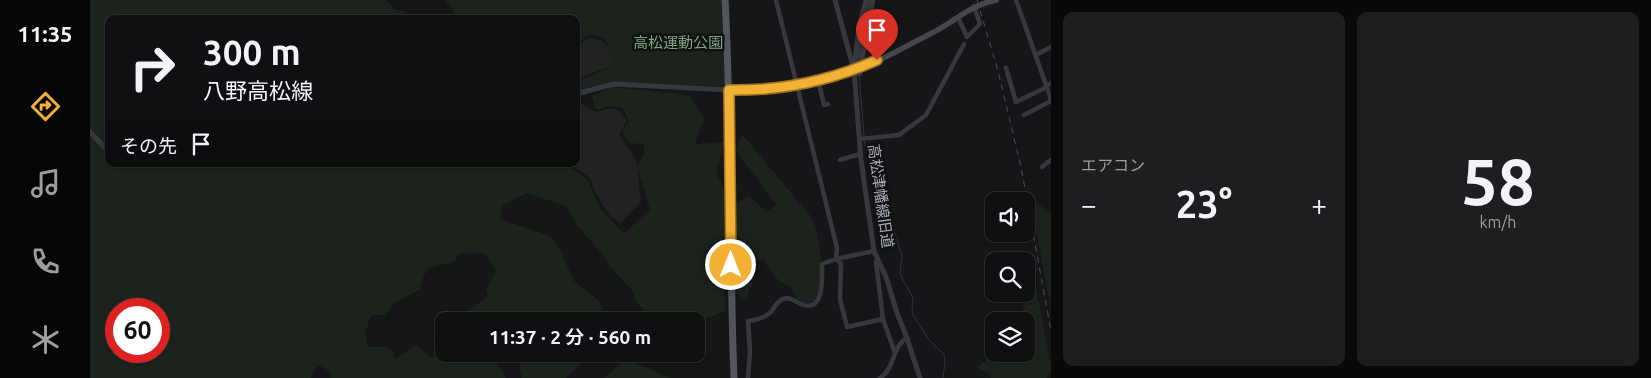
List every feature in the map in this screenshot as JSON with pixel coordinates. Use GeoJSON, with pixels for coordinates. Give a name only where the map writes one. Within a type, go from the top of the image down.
{"type":"FeatureCollection","features":[{"type":"Feature","properties":{"kind":"main road"},"geometry":{"type":"LineString","coordinates":[[725,0],[729,90],[731,301],[734,378]]}},
{"type":"Feature","properties":{"kind":"main road"},"geometry":{"type":"LineString","coordinates":[[729,90],[796,86],[858,68],[936,31],[983,1],[996,0]]}},
{"type":"Feature","properties":{"kind":"street"},"geometry":{"type":"LineString","coordinates":[[776,0],[837,248],[836,259],[840,263],[840,299],[847,328],[883,319]]}},
{"type":"Feature","properties":{"kind":"street","name":"高松津幡線旧道"},"geometry":{"type":"LineString","coordinates":[[836,0],[858,68],[863,139],[860,154],[874,251],[886,278],[896,313],[907,338],[920,378]]}},
{"type":"Feature","properties":{"kind":"street"},"geometry":{"type":"LineString","coordinates":[[858,68],[859,25],[866,0]]}},
{"type":"Feature","properties":{"kind":"street"},"geometry":{"type":"LineString","coordinates":[[858,68],[862,60],[873,0]]}},
{"type":"Feature","properties":{"kind":"street"},"geometry":{"type":"LineString","coordinates":[[1016,0],[1049,84],[1051,97],[1024,115]]}},
{"type":"Feature","properties":{"kind":"street"},"geometry":{"type":"LineString","coordinates":[[958,17],[967,37],[980,24],[974,6]]}},
{"type":"Feature","properties":{"kind":"street"},"geometry":{"type":"LineString","coordinates":[[863,139],[899,135],[926,115],[964,44]]}},
{"type":"Feature","properties":{"kind":"street"},"geometry":{"type":"LineString","coordinates":[[1036,55],[1051,47]]}},
{"type":"Feature","properties":{"kind":"street"},"geometry":{"type":"LineString","coordinates":[[1006,68],[1016,102],[1049,84]]}},
{"type":"Feature","properties":{"kind":"street"},"geometry":{"type":"LineString","coordinates":[[818,80],[824,105],[828,104]]}},
{"type":"Feature","properties":{"kind":"street"},"geometry":{"type":"LineString","coordinates":[[580,93],[614,84],[729,90]]}},
{"type":"Feature","properties":{"kind":"street"},"geometry":{"type":"LineString","coordinates":[[90,132],[105,148]]}},
{"type":"Feature","properties":{"kind":"street"},"geometry":{"type":"LineString","coordinates":[[840,160],[860,154]]}},
{"type":"Feature","properties":{"kind":"street"},"geometry":{"type":"LineString","coordinates":[[1042,167],[1051,160]]}},
{"type":"Feature","properties":{"kind":"street"},"geometry":{"type":"LineString","coordinates":[[748,378],[750,351],[748,321],[768,315],[781,300],[786,298],[806,306],[812,305],[820,296],[823,275],[822,264],[874,251]]}},
{"type":"Feature","properties":{"kind":"street"},"geometry":{"type":"LineString","coordinates":[[878,259],[876,262],[883,319],[896,352]]}},
{"type":"Feature","properties":{"kind":"street"},"geometry":{"type":"LineString","coordinates":[[880,378],[889,370],[896,352],[907,338]]}},
{"type":"Feature","properties":{"kind":"shaded area"},"geometry":{"type":"Polygon","coordinates":[[[588,38],[601,40],[609,48],[614,60],[614,66],[580,78],[580,43],[588,38]]]}},
{"type":"Feature","properties":{"kind":"shaded area"},"geometry":{"type":"Polygon","coordinates":[[[580,103],[596,112],[611,108],[618,110],[627,120],[619,135],[636,159],[641,202],[620,223],[610,216],[596,194],[590,178],[575,167],[580,167],[580,103]]]}},
{"type":"Feature","properties":{"kind":"green space"},"geometry":{"type":"Polygon","coordinates":[[[90,0],[386,0],[395,10],[404,11],[406,15],[105,15],[105,167],[572,168],[588,180],[599,207],[624,234],[650,209],[637,167],[645,152],[643,143],[630,144],[622,131],[629,122],[623,108],[610,106],[596,110],[592,96],[612,87],[689,95],[704,117],[695,144],[726,142],[716,171],[724,190],[725,311],[705,319],[705,312],[645,312],[636,301],[632,290],[610,267],[607,260],[576,224],[566,206],[527,193],[503,205],[500,219],[550,236],[560,250],[574,281],[598,300],[604,312],[466,312],[488,296],[486,289],[496,271],[484,253],[458,254],[454,262],[429,268],[424,275],[420,289],[393,304],[385,315],[371,315],[365,333],[368,347],[383,347],[393,350],[395,359],[416,345],[430,357],[435,356],[435,362],[496,362],[506,378],[331,378],[330,371],[318,365],[311,378],[90,378],[90,0]]]}},
{"type":"Feature","properties":{"kind":"green space","name":"高松運動公園"},"geometry":{"type":"Polygon","coordinates":[[[445,0],[721,0],[725,80],[722,87],[626,82],[580,90],[580,80],[614,66],[610,48],[603,39],[593,35],[586,37],[580,42],[580,15],[452,15],[453,10],[445,0]]]}},
{"type":"Feature","properties":{"kind":"green space"},"geometry":{"type":"Polygon","coordinates":[[[742,134],[813,220],[820,254],[821,281],[815,300],[808,303],[801,302],[790,286],[774,276],[764,260],[755,261],[753,283],[748,292],[748,300],[741,299],[737,293],[736,203],[749,196],[767,212],[776,205],[736,150],[742,134]]]}},
{"type":"Feature","properties":{"kind":"green space"},"geometry":{"type":"Polygon","coordinates":[[[1035,201],[1051,214],[1051,309],[1035,224],[1035,201]]]}},
{"type":"Feature","properties":{"kind":"green space"},"geometry":{"type":"Polygon","coordinates":[[[1035,282],[1051,372],[1047,378],[991,378],[991,375],[977,367],[985,361],[1035,362],[1035,312],[1021,312],[1025,302],[1035,302],[1035,282]]]}},
{"type":"Feature","properties":{"kind":"green space"},"geometry":{"type":"Polygon","coordinates":[[[519,362],[581,362],[566,378],[522,378],[519,362]]]}},
{"type":"Feature","properties":{"kind":"green space"},"geometry":{"type":"Polygon","coordinates":[[[623,362],[633,362],[670,378],[604,378],[623,362]]]}},
{"type":"Feature","properties":{"kind":"waterway"},"geometry":{"type":"LineString","coordinates":[[859,73],[858,62],[869,0]]}},
{"type":"Feature","properties":{"kind":"waterway"},"geometry":{"type":"LineString","coordinates":[[859,73],[864,136]]}},
{"type":"Feature","properties":{"kind":"waterway"},"geometry":{"type":"LineString","coordinates":[[864,140],[866,151],[874,162],[902,257],[900,272],[913,298],[912,313],[929,340],[944,354],[943,378]]}},
{"type":"Feature","properties":{"kind":"railway"},"geometry":{"type":"LineString","coordinates":[[977,0],[998,71],[1021,167],[1051,331]]}},
{"type":"Feature","properties":{"kind":"route"},"geometry":{"type":"LineString","coordinates":[[731,265],[729,90],[796,86],[854,70],[877,60]]}}]}
